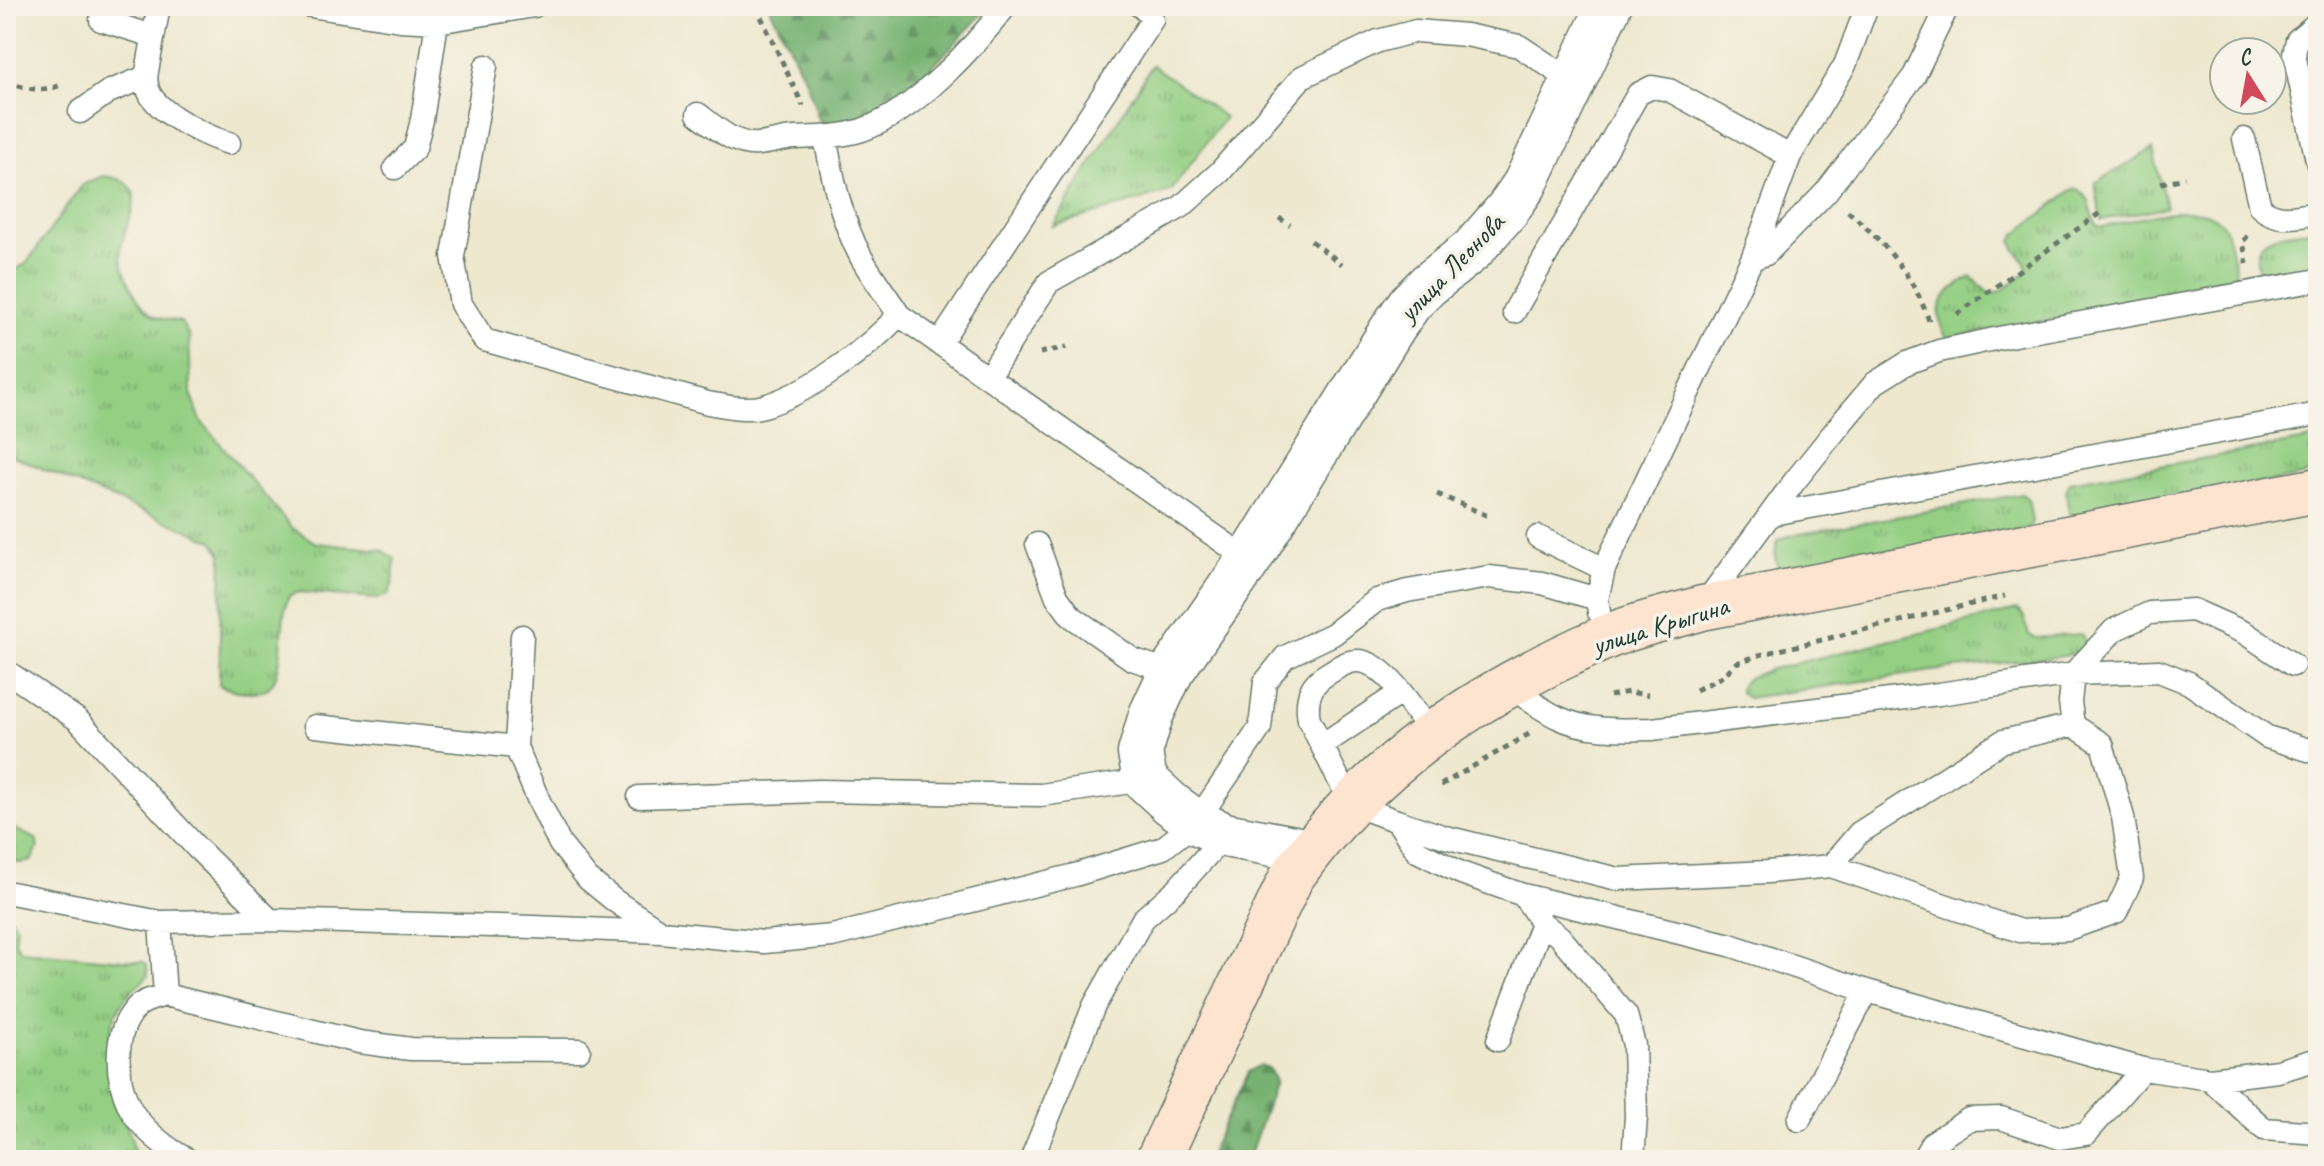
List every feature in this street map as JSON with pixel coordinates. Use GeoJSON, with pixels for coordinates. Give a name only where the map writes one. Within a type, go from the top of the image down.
{"type":"FeatureCollection","features":[{"type":"Feature","properties":{"kind":"main road","name":"улица Крыгина"},"geometry":{"type":"LineString","coordinates":[[1158,1160],[1291,878],[1310,851],[1391,765],[1431,733],[1508,685],[1601,618],[1702,608],[2318,490]]}},
{"type":"Feature","properties":{"kind":"street","name":"улица Леонова"},"geometry":{"type":"LineString","coordinates":[[1145,780],[1140,753],[1151,715],[1171,672],[1249,560],[1410,303],[1472,250],[1525,184],[1609,6]]}},
{"type":"Feature","properties":{"kind":"street"},"geometry":{"type":"LineString","coordinates":[[1145,780],[1171,804],[1211,829],[1310,851]]}},
{"type":"Feature","properties":{"kind":"lane"},"geometry":{"type":"LineString","coordinates":[[159,6],[146,77],[152,99],[209,136],[229,143]]}},
{"type":"Feature","properties":{"kind":"lane"},"geometry":{"type":"LineString","coordinates":[[310,6],[400,20],[437,22],[534,6]]}},
{"type":"Feature","properties":{"kind":"lane"},"geometry":{"type":"LineString","coordinates":[[698,114],[724,135],[754,145],[793,138],[820,138],[862,129],[895,113],[935,82],[1006,6]]}},
{"type":"Feature","properties":{"kind":"lane"},"geometry":{"type":"LineString","coordinates":[[939,344],[1152,20],[1150,13],[1140,6]]}},
{"type":"Feature","properties":{"kind":"lane"},"geometry":{"type":"LineString","coordinates":[[1031,1160],[1094,1006],[1143,919],[1177,889],[1211,829],[1260,728],[1265,682],[1285,657],[1333,634],[1377,600],[1407,591],[1489,577],[1542,583],[1601,618],[1604,569],[1752,259],[1790,156],[1845,65],[1867,6]]}},
{"type":"Feature","properties":{"kind":"lane"},"geometry":{"type":"LineString","coordinates":[[1752,259],[1766,254],[1826,192],[1914,76],[1948,6]]}},
{"type":"Feature","properties":{"kind":"lane"},"geometry":{"type":"LineString","coordinates":[[101,20],[153,36]]}},
{"type":"Feature","properties":{"kind":"lane"},"geometry":{"type":"LineString","coordinates":[[395,168],[415,148],[437,22]]}},
{"type":"Feature","properties":{"kind":"lane"},"geometry":{"type":"LineString","coordinates":[[2318,22],[2297,40],[2294,54],[2318,165]]}},
{"type":"Feature","properties":{"kind":"lane"},"geometry":{"type":"LineString","coordinates":[[988,377],[1049,282],[1181,207],[1220,172],[1302,77],[1313,71],[1378,41],[1416,31],[1466,35],[1519,46],[1572,81]]}},
{"type":"Feature","properties":{"kind":"lane"},"geometry":{"type":"LineString","coordinates":[[486,66],[453,256],[461,304],[484,340],[708,403],[738,408],[763,407],[827,376],[883,332],[899,315]]}},
{"type":"Feature","properties":{"kind":"lane"},"geometry":{"type":"LineString","coordinates":[[80,112],[108,92],[146,77]]}},
{"type":"Feature","properties":{"kind":"lane"},"geometry":{"type":"LineString","coordinates":[[1514,312],[1638,94],[1652,87],[1669,90],[1790,156]]}},
{"type":"Feature","properties":{"kind":"lane"},"geometry":{"type":"LineString","coordinates":[[820,138],[843,216],[862,258],[899,315],[1249,560]]}},
{"type":"Feature","properties":{"kind":"lane"},"geometry":{"type":"LineString","coordinates":[[2244,139],[2260,207],[2268,214],[2283,219],[2318,213]]}},
{"type":"Feature","properties":{"kind":"lane"},"geometry":{"type":"LineString","coordinates":[[1702,608],[1794,482],[1875,383],[1935,341],[2004,337],[2318,280]]}},
{"type":"Feature","properties":{"kind":"lane"},"geometry":{"type":"LineString","coordinates":[[1772,514],[2318,414]]}},
{"type":"Feature","properties":{"kind":"lane"},"geometry":{"type":"LineString","coordinates":[[1538,537],[1604,569]]}},
{"type":"Feature","properties":{"kind":"lane"},"geometry":{"type":"LineString","coordinates":[[1037,544],[1057,597],[1071,616],[1132,659],[1171,672]]}},
{"type":"Feature","properties":{"kind":"lane"},"geometry":{"type":"LineString","coordinates":[[2073,725],[2070,702],[2073,674],[2114,630],[2150,613],[2193,610],[2245,633],[2293,665]]}},
{"type":"Feature","properties":{"kind":"lane"},"geometry":{"type":"LineString","coordinates":[[522,636],[516,747],[560,844],[588,879],[661,932]]}},
{"type":"Feature","properties":{"kind":"lane"},"geometry":{"type":"LineString","coordinates":[[1431,733],[1378,667],[1367,662],[1344,664],[1315,681],[1307,705],[1309,720],[1351,804],[1445,837],[1618,879],[1831,866],[2020,931],[2068,929],[2116,912],[2132,878],[2123,817],[2102,744],[2073,725],[2003,741],[1859,833],[1831,866]]}},
{"type":"Feature","properties":{"kind":"lane"},"geometry":{"type":"LineString","coordinates":[[6,671],[78,720],[197,848],[270,920]]}},
{"type":"Feature","properties":{"kind":"lane"},"geometry":{"type":"LineString","coordinates":[[1508,685],[1558,718],[1590,727],[1652,729],[1939,694],[2073,674],[2159,671],[2189,683],[2267,737],[2318,753]]}},
{"type":"Feature","properties":{"kind":"lane"},"geometry":{"type":"LineString","coordinates":[[1322,745],[1400,693]]}},
{"type":"Feature","properties":{"kind":"lane"},"geometry":{"type":"LineString","coordinates":[[315,726],[516,747]]}},
{"type":"Feature","properties":{"kind":"lane"},"geometry":{"type":"LineString","coordinates":[[639,797],[819,791],[1041,795],[1145,780]]}},
{"type":"Feature","properties":{"kind":"lane"},"geometry":{"type":"LineString","coordinates":[[1397,821],[1417,851],[1461,873],[1523,895],[1730,945],[1867,991],[2143,1069],[2210,1079],[2278,1071],[2318,1059]]}},
{"type":"Feature","properties":{"kind":"lane"},"geometry":{"type":"LineString","coordinates":[[6,892],[160,922],[270,920],[661,932],[764,942],[832,936],[1075,875],[1163,848],[1211,829]]}},
{"type":"Feature","properties":{"kind":"lane"},"geometry":{"type":"LineString","coordinates":[[1523,895],[1542,923],[1560,937],[1626,1015],[1634,1045],[1636,1116],[1633,1160]]}},
{"type":"Feature","properties":{"kind":"lane"},"geometry":{"type":"LineString","coordinates":[[160,922],[165,995]]}},
{"type":"Feature","properties":{"kind":"lane"},"geometry":{"type":"LineString","coordinates":[[1498,1040],[1542,923]]}},
{"type":"Feature","properties":{"kind":"lane"},"geometry":{"type":"LineString","coordinates":[[1799,1120],[1867,991]]}},
{"type":"Feature","properties":{"kind":"lane"},"geometry":{"type":"LineString","coordinates":[[188,1160],[153,1136],[130,1107],[119,1059],[123,1026],[139,1004],[165,995],[372,1043],[411,1049],[579,1050]]}},
{"type":"Feature","properties":{"kind":"lane"},"geometry":{"type":"LineString","coordinates":[[1922,1160],[1932,1143],[1969,1119],[2001,1118],[2060,1138],[2086,1134],[2143,1069]]}},
{"type":"Feature","properties":{"kind":"lane"},"geometry":{"type":"LineString","coordinates":[[2210,1079],[2264,1129],[2318,1133]]}},
{"type":"Feature","properties":{"kind":"path"},"geometry":{"type":"LineString","coordinates":[[756,6],[820,138]]}},
{"type":"Feature","properties":{"kind":"path"},"geometry":{"type":"LineString","coordinates":[[6,82],[30,90],[65,83]]}},
{"type":"Feature","properties":{"kind":"path"},"geometry":{"type":"LineString","coordinates":[[2161,183],[2185,178]]}},
{"type":"Feature","properties":{"kind":"path"},"geometry":{"type":"LineString","coordinates":[[1826,192],[1879,238],[1907,273],[1935,341],[2100,213]]}},
{"type":"Feature","properties":{"kind":"path"},"geometry":{"type":"LineString","coordinates":[[1279,218],[1290,225]]}},
{"type":"Feature","properties":{"kind":"path"},"geometry":{"type":"LineString","coordinates":[[1311,241],[1342,264]]}},
{"type":"Feature","properties":{"kind":"path"},"geometry":{"type":"LineString","coordinates":[[1026,355],[1067,347]]}},
{"type":"Feature","properties":{"kind":"path"},"geometry":{"type":"LineString","coordinates":[[1437,494],[1488,516]]}},
{"type":"Feature","properties":{"kind":"green space"},"geometry":{"type":"Polygon","coordinates":[[[769,6],[990,6],[936,62],[892,100],[869,114],[845,122],[822,123],[806,81],[769,6]]]}},
{"type":"Feature","properties":{"kind":"green space"},"geometry":{"type":"Polygon","coordinates":[[[1152,65],[1225,117],[1171,191],[1053,226],[1152,65]]]}},
{"type":"Feature","properties":{"kind":"green space"},"geometry":{"type":"Polygon","coordinates":[[[2153,149],[2166,207],[2101,220],[2095,183],[2153,149]]]}},
{"type":"Feature","properties":{"kind":"green space"},"geometry":{"type":"Polygon","coordinates":[[[103,176],[129,185],[133,193],[134,202],[121,247],[126,276],[149,312],[159,318],[181,322],[189,336],[191,393],[201,421],[291,527],[316,543],[382,550],[395,559],[393,582],[388,595],[376,599],[300,592],[290,595],[283,620],[278,668],[267,689],[245,692],[219,685],[222,554],[213,541],[6,453],[6,269],[15,270],[26,264],[82,185],[103,176]]]}},
{"type":"Feature","properties":{"kind":"green space"},"geometry":{"type":"Polygon","coordinates":[[[2078,189],[2088,199],[2096,225],[2102,227],[2179,211],[2207,214],[2218,220],[2229,240],[2235,268],[2234,281],[2228,288],[1947,338],[1939,318],[1942,302],[1947,295],[1972,277],[1987,292],[1998,293],[2027,272],[2013,245],[2016,234],[2072,190],[2078,189]]]}},
{"type":"Feature","properties":{"kind":"green space"},"geometry":{"type":"Polygon","coordinates":[[[2318,229],[2318,273],[2268,281],[2263,277],[2257,260],[2262,243],[2289,232],[2318,229]]]}},
{"type":"Feature","properties":{"kind":"green space"},"geometry":{"type":"Polygon","coordinates":[[[2318,438],[2318,473],[2077,517],[2069,513],[2066,492],[2070,482],[2318,438]]]}},
{"type":"Feature","properties":{"kind":"green space"},"geometry":{"type":"Polygon","coordinates":[[[2022,494],[2028,499],[2032,522],[2028,529],[1785,574],[1776,562],[1778,540],[1789,536],[2022,494]]]}},
{"type":"Feature","properties":{"kind":"green space"},"geometry":{"type":"Polygon","coordinates":[[[2016,610],[2024,617],[2029,635],[2036,638],[2081,634],[2087,644],[2078,652],[2064,656],[1939,670],[1747,698],[1740,693],[1740,687],[1748,678],[1768,670],[2016,610]]]}},
{"type":"Feature","properties":{"kind":"green space"},"geometry":{"type":"Polygon","coordinates":[[[6,825],[36,839],[38,848],[31,861],[6,860],[6,825]]]}},
{"type":"Feature","properties":{"kind":"green space"},"geometry":{"type":"Polygon","coordinates":[[[6,911],[17,926],[15,942],[22,951],[144,962],[147,966],[148,975],[128,994],[118,1011],[112,1025],[108,1053],[111,1083],[132,1141],[135,1160],[6,1160],[6,911]]]}},
{"type":"Feature","properties":{"kind":"green space"},"geometry":{"type":"Polygon","coordinates":[[[1260,1065],[1269,1068],[1275,1082],[1248,1160],[1207,1160],[1248,1072],[1260,1065]]]}}]}
